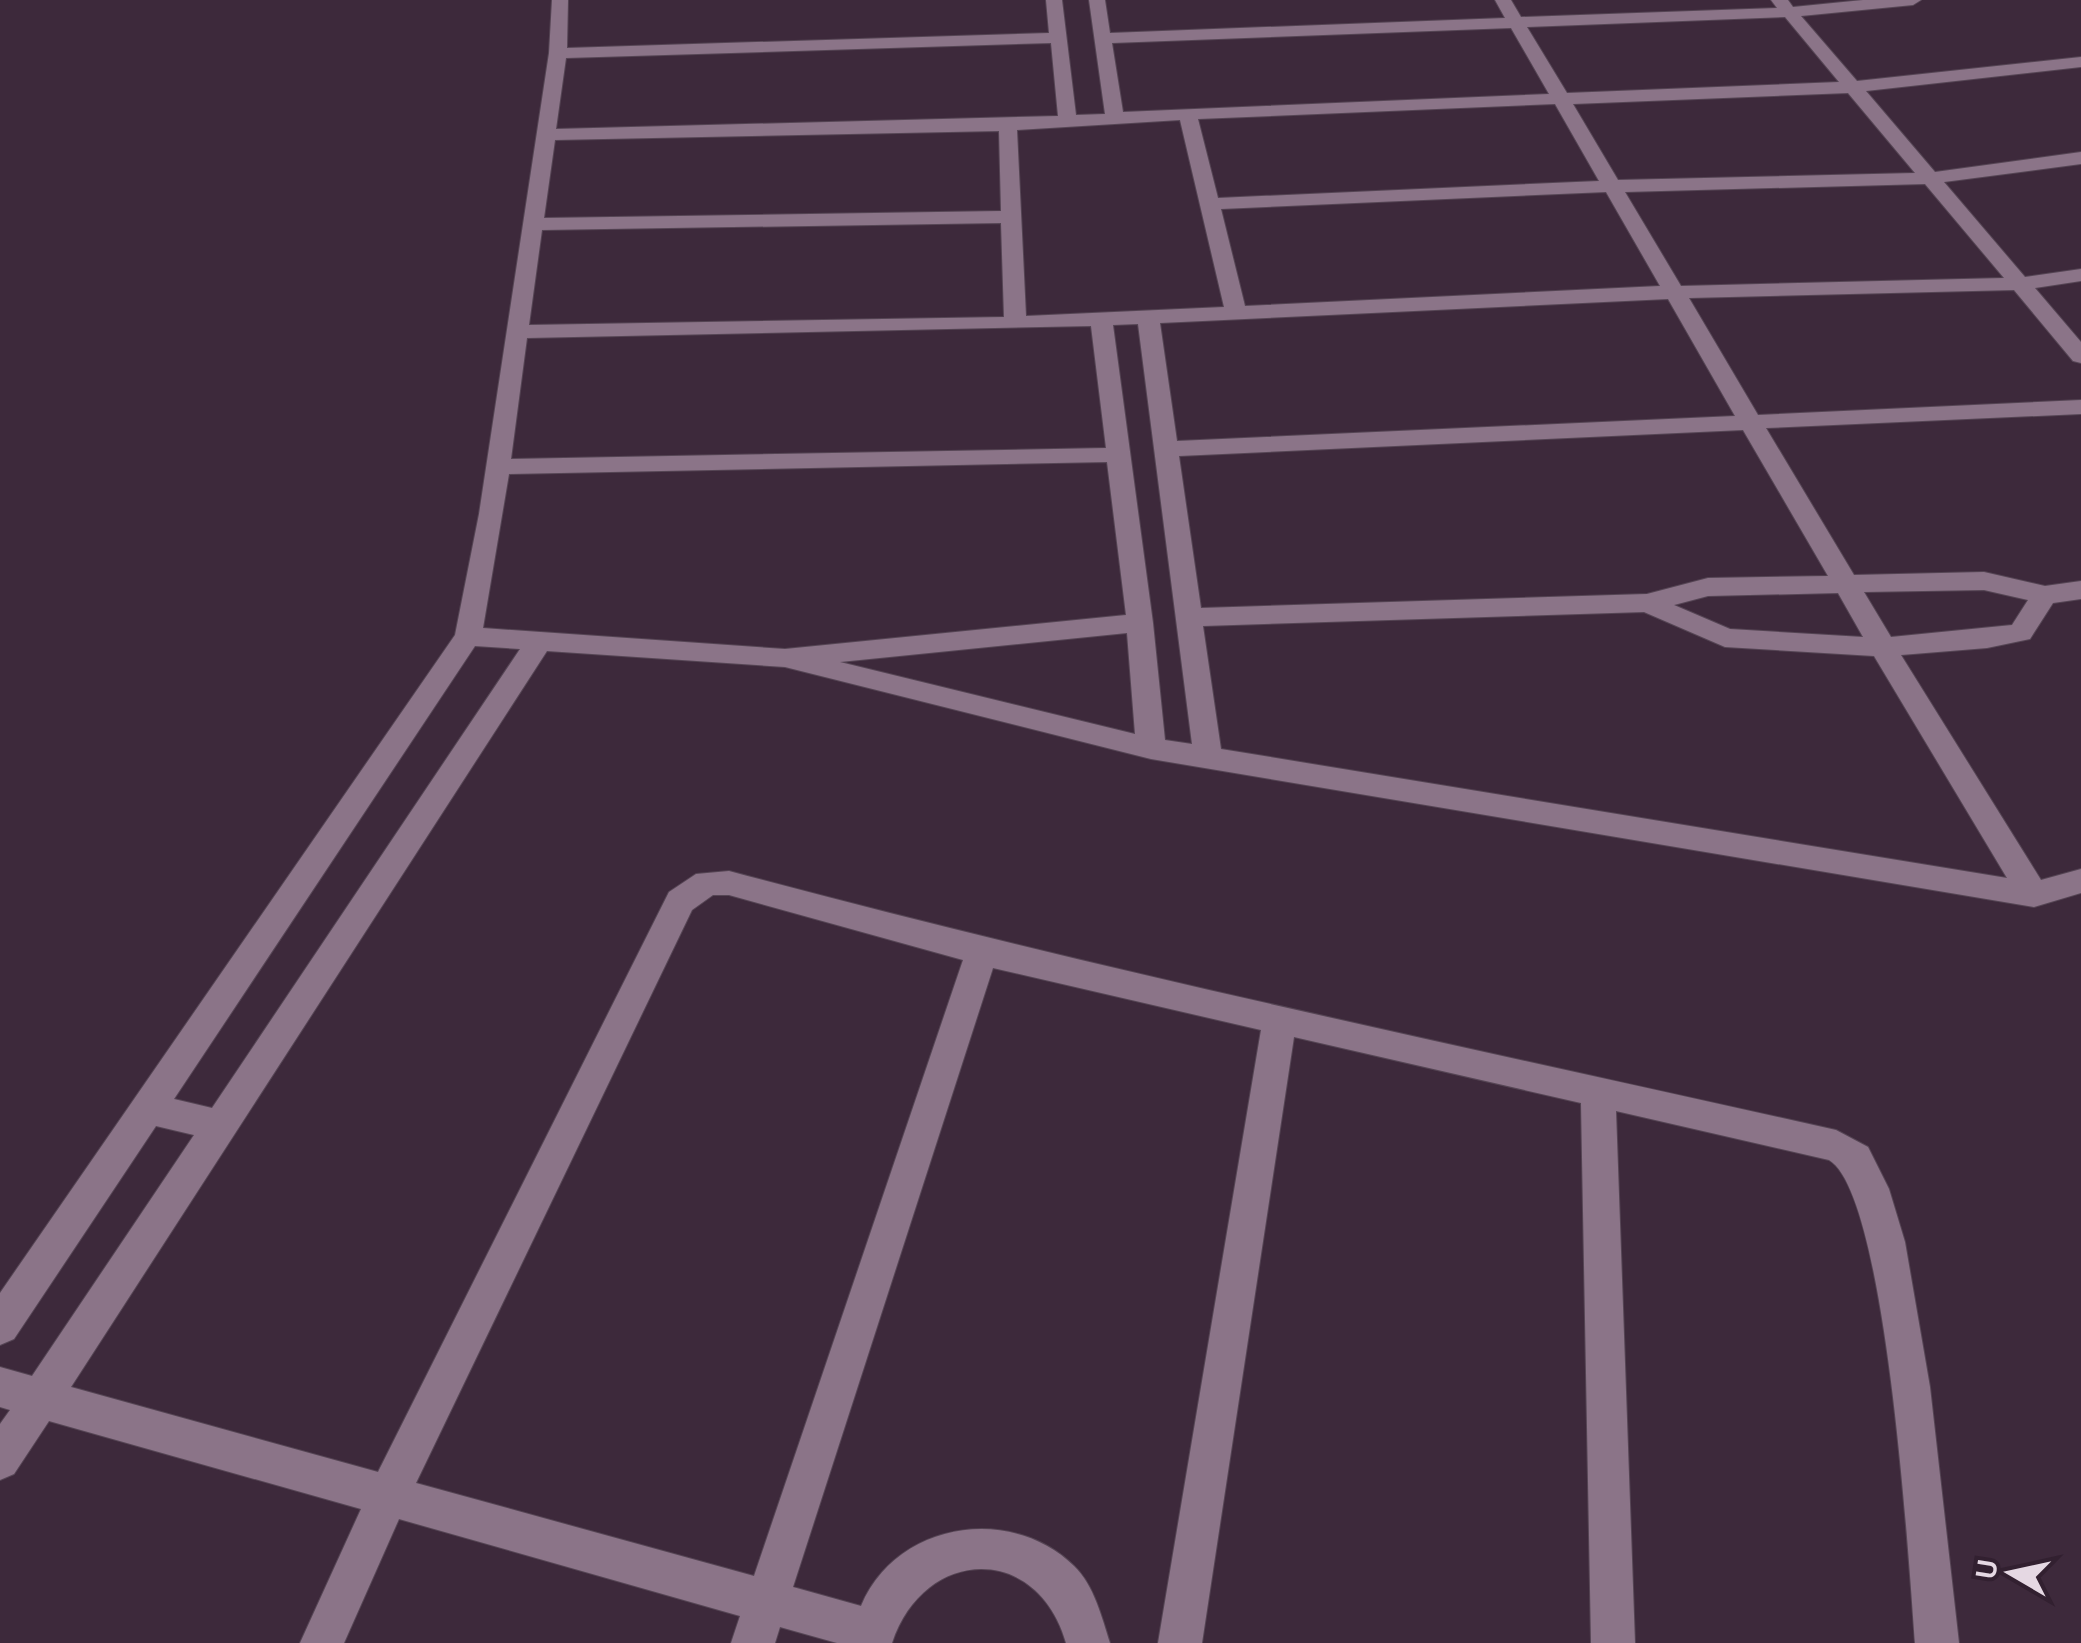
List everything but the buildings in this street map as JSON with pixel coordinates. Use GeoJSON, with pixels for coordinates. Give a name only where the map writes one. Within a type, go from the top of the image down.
{"type":"FeatureCollection","features":[{"type":"Feature","properties":{"kind":"street"},"geometry":{"type":"LineString","coordinates":[[0,1326],[468,636],[518,332],[558,53],[560,0]]}},
{"type":"Feature","properties":{"kind":"street"},"geometry":{"type":"LineString","coordinates":[[1054,0],[1068,121]]}},
{"type":"Feature","properties":{"kind":"street"},"geometry":{"type":"LineString","coordinates":[[1097,0],[1115,118]]}},
{"type":"Feature","properties":{"kind":"street"},"geometry":{"type":"LineString","coordinates":[[1103,38],[1510,11],[1913,0]]}},
{"type":"Feature","properties":{"kind":"street"},"geometry":{"type":"LineString","coordinates":[[1784,6],[2081,356]]}},
{"type":"Feature","properties":{"kind":"street"},"geometry":{"type":"LineString","coordinates":[[1510,11],[1969,794],[2034,894]]}},
{"type":"Feature","properties":{"kind":"street"},"geometry":{"type":"LineString","coordinates":[[558,53],[1058,38]]}},
{"type":"Feature","properties":{"kind":"street"},"geometry":{"type":"LineString","coordinates":[[545,134],[1008,124],[1853,87],[2081,62]]}},
{"type":"Feature","properties":{"kind":"street"},"geometry":{"type":"LineString","coordinates":[[1188,114],[1236,313]]}},
{"type":"Feature","properties":{"kind":"street"},"geometry":{"type":"LineString","coordinates":[[1008,124],[1015,323]]}},
{"type":"Feature","properties":{"kind":"street"},"geometry":{"type":"LineString","coordinates":[[1210,204],[1613,186],[1931,178],[2081,158]]}},
{"type":"Feature","properties":{"kind":"street"},"geometry":{"type":"LineString","coordinates":[[532,224],[1011,217]]}},
{"type":"Feature","properties":{"kind":"street"},"geometry":{"type":"LineString","coordinates":[[518,332],[1102,320],[1675,292],[2019,284],[2081,275]]}},
{"type":"Feature","properties":{"kind":"street"},"geometry":{"type":"LineString","coordinates":[[1148,317],[1208,758]]}},
{"type":"Feature","properties":{"kind":"street"},"geometry":{"type":"LineString","coordinates":[[1102,320],[1140,623],[1150,748]]}},
{"type":"Feature","properties":{"kind":"street"},"geometry":{"type":"LineString","coordinates":[[1166,449],[2081,407]]}},
{"type":"Feature","properties":{"kind":"street"},"geometry":{"type":"LineString","coordinates":[[498,467],[1117,455]]}},
{"type":"Feature","properties":{"kind":"street"},"geometry":{"type":"LineString","coordinates":[[1190,616],[1647,604],[1708,587],[1984,581],[2045,595],[2081,590]]}},
{"type":"Feature","properties":{"kind":"street"},"geometry":{"type":"LineString","coordinates":[[1647,604],[1725,638],[1884,647],[1987,639],[2021,632],[2045,595]]}},
{"type":"Feature","properties":{"kind":"street"},"geometry":{"type":"LineString","coordinates":[[785,658],[1140,623]]}},
{"type":"Feature","properties":{"kind":"street"},"geometry":{"type":"LineString","coordinates":[[468,636],[785,658],[1150,748],[1208,758],[2034,894],[2081,881]]}},
{"type":"Feature","properties":{"kind":"street"},"geometry":{"type":"LineString","coordinates":[[0,1460],[540,640]]}},
{"type":"Feature","properties":{"kind":"street"},"geometry":{"type":"LineString","coordinates":[[322,1643],[388,1494],[680,900],[707,884],[729,883],[982,952],[1836,1146],[1856,1158],[1889,1249],[1922,1492],[1937,1643]]}},
{"type":"Feature","properties":{"kind":"street"},"geometry":{"type":"LineString","coordinates":[[753,1643],[982,952]]}},
{"type":"Feature","properties":{"kind":"street"},"geometry":{"type":"LineString","coordinates":[[1180,1643],[1280,1017]]}},
{"type":"Feature","properties":{"kind":"street"},"geometry":{"type":"LineString","coordinates":[[1598,1090],[1612,1643]]}},
{"type":"Feature","properties":{"kind":"street"},"geometry":{"type":"LineString","coordinates":[[149,1109],[220,1125]]}},
{"type":"Feature","properties":{"kind":"street"},"geometry":{"type":"LineString","coordinates":[[0,1386],[766,1600],[871,1637],[892,1592],[922,1564],[956,1548],[994,1546],[1029,1557],[1060,1582],[1081,1617],[1088,1643]]}}]}
